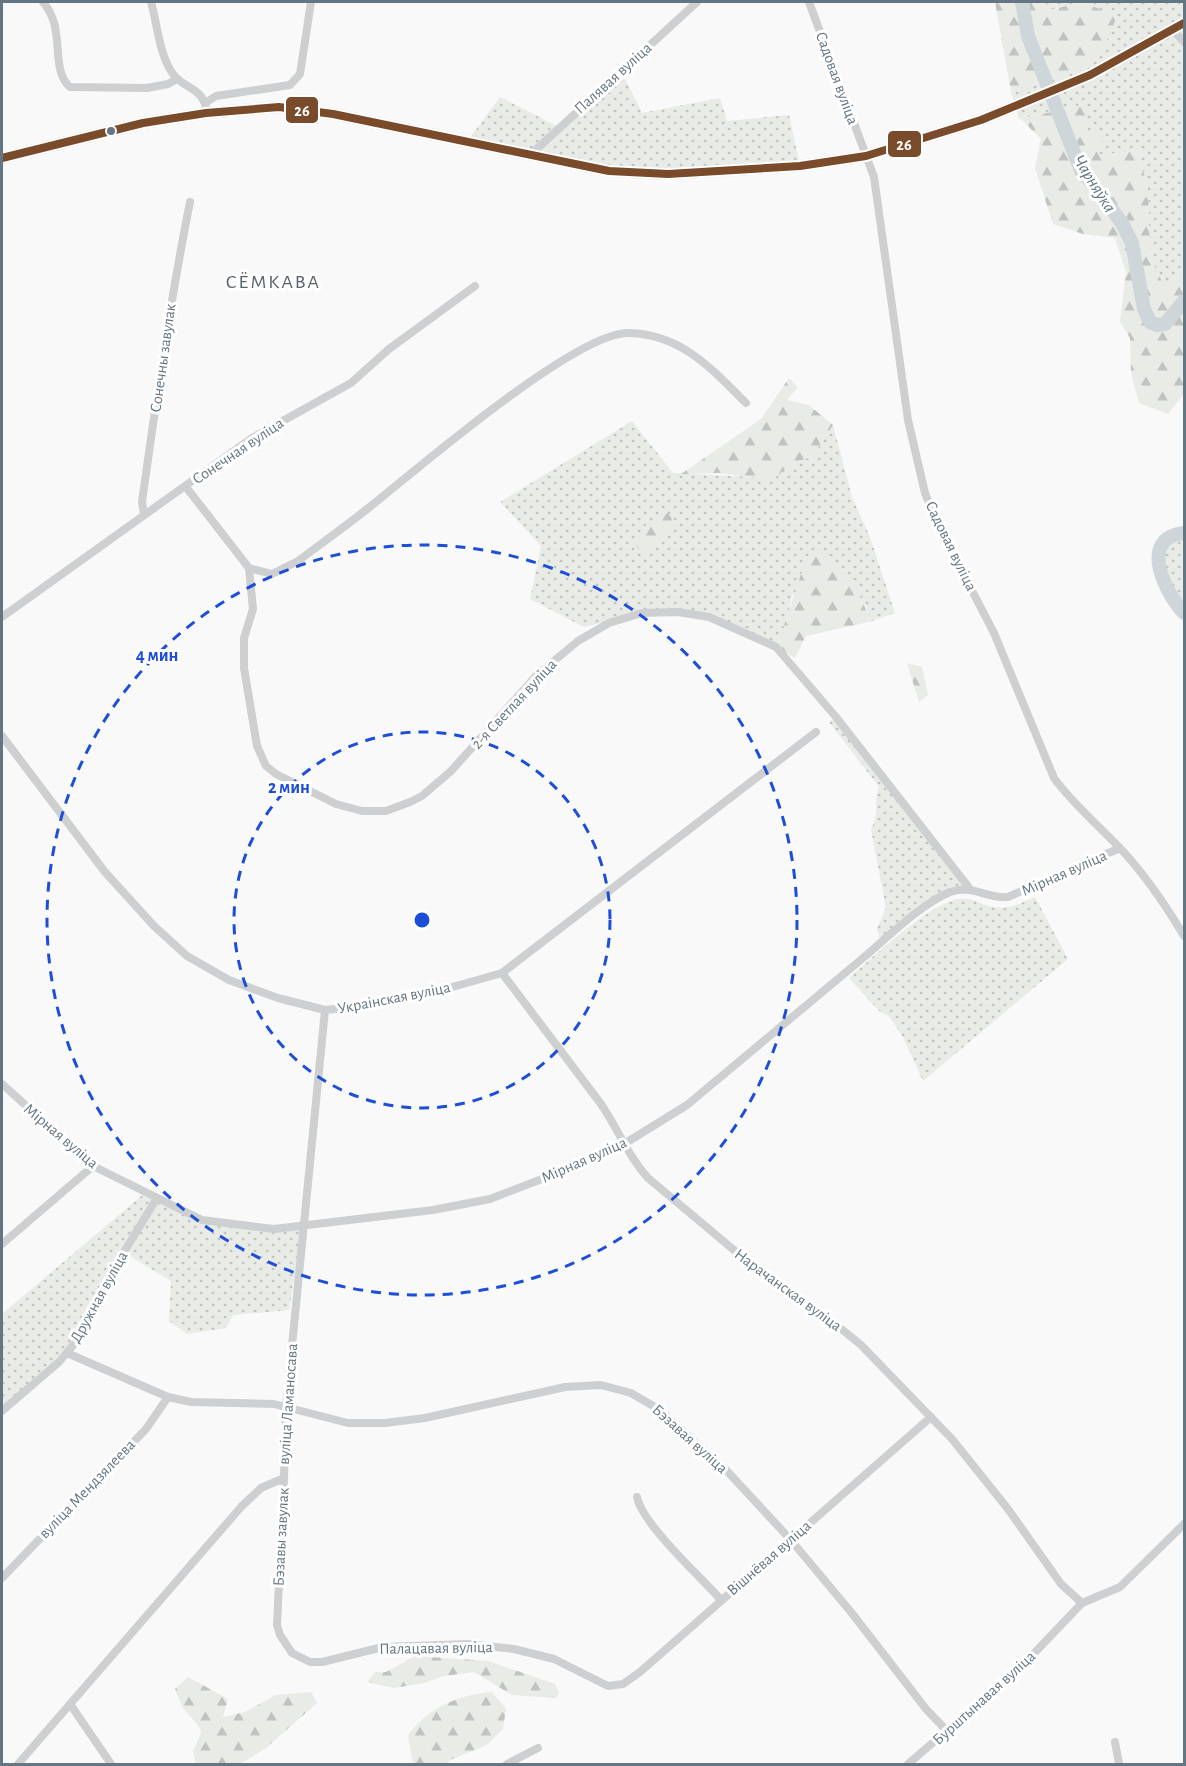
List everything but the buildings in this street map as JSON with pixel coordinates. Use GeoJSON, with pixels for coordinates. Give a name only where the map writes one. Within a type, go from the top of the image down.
{"type":"FeatureCollection","features":[{"type":"Feature","properties":{"kind":"main road"},"geometry":{"type":"LineString","coordinates":[[2,158],[112,129],[206,108],[255,108],[304,110],[580,167],[638,174],[800,166],[866,156],[1016,107],[1090,75],[1185,23]]}},
{"type":"Feature","properties":{"kind":"street"},"geometry":{"type":"LineString","coordinates":[[43,2],[55,19],[61,76],[70,87],[147,87],[168,84],[177,80]]}},
{"type":"Feature","properties":{"kind":"street"},"geometry":{"type":"LineString","coordinates":[[152,2],[170,70],[177,80],[192,86],[206,108],[216,96],[290,85],[300,74],[311,2]]}},
{"type":"Feature","properties":{"kind":"street","name":"Палявая вуліца"},"geometry":{"type":"LineString","coordinates":[[530,156],[697,2]]}},
{"type":"Feature","properties":{"kind":"street","name":"Садовая вуліца"},"geometry":{"type":"LineString","coordinates":[[810,2],[874,177],[908,420],[925,493],[937,523],[994,633],[1054,778],[1064,792],[1120,848],[1159,895],[1185,936]]}},
{"type":"Feature","properties":{"kind":"street"},"geometry":{"type":"LineString","coordinates":[[1173,30],[1185,42]]}},
{"type":"Feature","properties":{"kind":"street","name":"Сонечны завулак"},"geometry":{"type":"LineString","coordinates":[[144,514],[142,502],[160,369],[173,284],[190,202]]}},
{"type":"Feature","properties":{"kind":"street","name":"Сонечная вуліца"},"geometry":{"type":"LineString","coordinates":[[2,617],[261,432],[351,383],[389,349],[475,286]]}},
{"type":"Feature","properties":{"kind":"street"},"geometry":{"type":"LineString","coordinates":[[186,487],[249,568],[272,574],[298,561],[485,414],[578,352],[608,338],[626,332],[650,335],[691,351],[746,403]]}},
{"type":"Feature","properties":{"kind":"street","name":"2-я Светлая вуліца"},"geometry":{"type":"LineString","coordinates":[[249,568],[253,609],[244,638],[244,668],[250,712],[261,758],[276,774],[336,804],[362,811],[386,811],[422,796],[451,771],[537,675],[578,641],[609,623],[642,613],[678,612],[709,617],[777,647],[836,717],[970,889]]}},
{"type":"Feature","properties":{"kind":"street","name":"Украінская вуліца"},"geometry":{"type":"LineString","coordinates":[[2,736],[19,762],[105,872],[153,926],[187,956],[229,980],[278,998],[325,1010],[373,1005],[424,995],[502,973],[816,732]]}},
{"type":"Feature","properties":{"kind":"street","name":"Мірная вуліца"},"geometry":{"type":"LineString","coordinates":[[3,1088],[93,1167],[202,1220],[274,1229],[433,1210],[490,1199],[624,1144],[687,1105],[924,909],[951,892],[970,889],[994,896],[1008,897],[1120,848]]}},
{"type":"Feature","properties":{"kind":"street","name":"Нарачанская вуліца"},"geometry":{"type":"LineString","coordinates":[[502,973],[601,1104],[633,1162],[648,1178],[753,1266],[828,1318],[861,1345],[931,1417],[1008,1509],[1062,1584],[1082,1602]]}},
{"type":"Feature","properties":{"kind":"street","name":"вуліца Ламаносава"},"geometry":{"type":"LineString","coordinates":[[18,1764],[234,1514],[261,1488],[284,1478],[286,1407],[325,1010]]}},
{"type":"Feature","properties":{"kind":"street"},"geometry":{"type":"LineString","coordinates":[[2,1244],[93,1167]]}},
{"type":"Feature","properties":{"kind":"street","name":"Дружная вуліца"},"geometry":{"type":"LineString","coordinates":[[2,1411],[67,1353],[157,1198]]}},
{"type":"Feature","properties":{"kind":"street","name":"Бэзавая вуліца"},"geometry":{"type":"LineString","coordinates":[[67,1353],[168,1397],[191,1402],[261,1403],[286,1407],[332,1420],[385,1423],[445,1415],[565,1387],[592,1385],[616,1387],[646,1400],[687,1432],[716,1459],[790,1539],[851,1611],[926,1709],[948,1732]]}},
{"type":"Feature","properties":{"kind":"street","name":"вуліца Мендзялеева"},"geometry":{"type":"LineString","coordinates":[[2,1578],[146,1429],[168,1397]]}},
{"type":"Feature","properties":{"kind":"street","name":"Вішнёвая вуліца"},"geometry":{"type":"LineString","coordinates":[[602,1684],[615,1686],[631,1679],[931,1417]]}},
{"type":"Feature","properties":{"kind":"street","name":"Бэзавы завулак"},"geometry":{"type":"LineString","coordinates":[[278,1596],[284,1478]]}},
{"type":"Feature","properties":{"kind":"street"},"geometry":{"type":"LineString","coordinates":[[637,1497],[638,1506],[649,1521],[721,1600]]}},
{"type":"Feature","properties":{"kind":"street"},"geometry":{"type":"LineString","coordinates":[[1082,1602],[1120,1587],[1185,1524]]}},
{"type":"Feature","properties":{"kind":"street","name":"Палацавая вуліца"},"geometry":{"type":"LineString","coordinates":[[278,1596],[277,1625],[280,1635],[292,1653],[310,1662],[322,1662],[383,1647],[481,1645],[554,1659],[602,1684]]}},
{"type":"Feature","properties":{"kind":"street","name":"Бурштынавая вуліца"},"geometry":{"type":"LineString","coordinates":[[908,1764],[948,1732],[1022,1666],[1082,1602]]}},
{"type":"Feature","properties":{"kind":"street"},"geometry":{"type":"LineString","coordinates":[[70,1704],[111,1764]]}},
{"type":"Feature","properties":{"kind":"street"},"geometry":{"type":"LineString","coordinates":[[1114,1742],[1119,1764]]}},
{"type":"Feature","properties":{"kind":"street"},"geometry":{"type":"LineString","coordinates":[[507,1764],[538,1748]]}},
{"type":"Feature","properties":{"kind":"green space"},"geometry":{"type":"Polygon","coordinates":[[[995,2],[1043,2],[1050,10],[1082,2],[1117,16],[1103,50],[1075,72],[1011,92],[995,2]]]}},
{"type":"Feature","properties":{"kind":"green space"},"geometry":{"type":"Polygon","coordinates":[[[1043,2],[1082,2],[1050,10],[1043,2]]]}},
{"type":"Feature","properties":{"kind":"green space"},"geometry":{"type":"Polygon","coordinates":[[[1082,2],[1184,2],[1184,272],[1166,291],[1150,257],[1148,189],[1138,151],[1099,155],[1086,130],[1086,104],[1019,119],[1011,92],[1075,72],[1082,2]]]}},
{"type":"Feature","properties":{"kind":"green space"},"geometry":{"type":"Polygon","coordinates":[[[621,71],[642,113],[720,98],[727,121],[789,115],[800,166],[638,174],[467,142],[500,97],[559,127],[621,71]]]}},
{"type":"Feature","properties":{"kind":"green space"},"geometry":{"type":"Polygon","coordinates":[[[1086,104],[1086,130],[1103,136],[1099,155],[1138,151],[1148,189],[1150,257],[1166,290],[1184,272],[1184,394],[1168,414],[1139,403],[1131,373],[1130,338],[1120,322],[1126,272],[1115,238],[1083,234],[1053,224],[1035,168],[1041,139],[1021,119],[1086,104]]]}},
{"type":"Feature","properties":{"kind":"green space"},"geometry":{"type":"Polygon","coordinates":[[[789,378],[798,387],[787,400],[809,405],[833,425],[812,457],[795,462],[774,478],[719,473],[681,474],[761,419],[789,378]]]}},
{"type":"Feature","properties":{"kind":"green space"},"geometry":{"type":"Polygon","coordinates":[[[632,421],[673,473],[774,478],[795,462],[812,457],[833,425],[852,497],[870,537],[895,613],[869,622],[866,605],[792,595],[786,625],[776,647],[709,617],[642,613],[584,627],[530,599],[541,546],[500,502],[632,421]]]}},
{"type":"Feature","properties":{"kind":"green space"},"geometry":{"type":"Polygon","coordinates":[[[667,513],[672,517],[671,525],[654,550],[651,553],[638,549],[635,541],[648,522],[667,513]]]}},
{"type":"Feature","properties":{"kind":"green space"},"geometry":{"type":"Polygon","coordinates":[[[1184,533],[1184,613],[1164,581],[1159,556],[1162,545],[1170,537],[1184,533]]]}},
{"type":"Feature","properties":{"kind":"green space"},"geometry":{"type":"Polygon","coordinates":[[[822,550],[845,574],[857,592],[869,622],[806,636],[795,658],[777,647],[807,556],[822,550]]]}},
{"type":"Feature","properties":{"kind":"green space"},"geometry":{"type":"Polygon","coordinates":[[[907,663],[922,667],[928,695],[919,702],[907,663]]]}},
{"type":"Feature","properties":{"kind":"green space"},"geometry":{"type":"Polygon","coordinates":[[[836,717],[970,889],[951,892],[881,942],[877,929],[886,908],[871,829],[875,819],[879,787],[829,722],[836,717]]]}},
{"type":"Feature","properties":{"kind":"green space"},"geometry":{"type":"Polygon","coordinates":[[[1035,897],[1068,959],[923,1081],[903,1037],[889,1016],[879,1011],[849,978],[902,932],[947,903],[964,899],[1005,908],[1035,897]]]}},
{"type":"Feature","properties":{"kind":"green space"},"geometry":{"type":"Polygon","coordinates":[[[146,1192],[202,1220],[274,1229],[303,1225],[289,1310],[233,1315],[226,1328],[187,1334],[169,1321],[171,1281],[123,1252],[75,1343],[2,1411],[2,1314],[146,1192]]]}},
{"type":"Feature","properties":{"kind":"green space"},"geometry":{"type":"Polygon","coordinates":[[[415,1656],[488,1661],[555,1684],[559,1694],[556,1698],[512,1695],[474,1672],[444,1676],[424,1683],[394,1688],[367,1682],[375,1672],[386,1672],[415,1656]]]}},
{"type":"Feature","properties":{"kind":"green space"},"geometry":{"type":"Polygon","coordinates":[[[188,1677],[228,1699],[223,1717],[245,1712],[276,1695],[311,1692],[317,1703],[266,1748],[240,1764],[196,1764],[193,1751],[201,1733],[198,1725],[183,1708],[175,1689],[188,1677]]]}},
{"type":"Feature","properties":{"kind":"green space"},"geometry":{"type":"Polygon","coordinates":[[[492,1692],[506,1709],[503,1729],[487,1745],[450,1760],[447,1764],[413,1764],[408,1735],[416,1725],[445,1704],[467,1696],[492,1692]]]}},
{"type":"Feature","properties":{"kind":"waterway","name":"Чарняўка"},"geometry":{"type":"LineString","coordinates":[[1022,2],[1028,36],[1080,168],[1122,223],[1132,243],[1144,309],[1150,322],[1157,325],[1165,324],[1184,301]]}},
{"type":"Feature","properties":{"kind":"waterway","name":"Чарняўка"},"geometry":{"type":"LineString","coordinates":[[1184,533],[1170,537],[1162,545],[1159,556],[1164,581],[1184,613]]}},
{"type":"Feature","properties":{"kind":"transit line","name":"26"},"geometry":{"type":"LineString","coordinates":[[2,158],[143,123],[206,113],[279,107],[333,114],[609,171],[668,174],[800,166],[866,156],[981,120],[1090,75],[1184,23]]}},
{"type":"Feature","properties":{"kind":"district","name":"СЁМКАВА"},"geometry":{"type":"Point","coordinates":[273,282]}}]}
